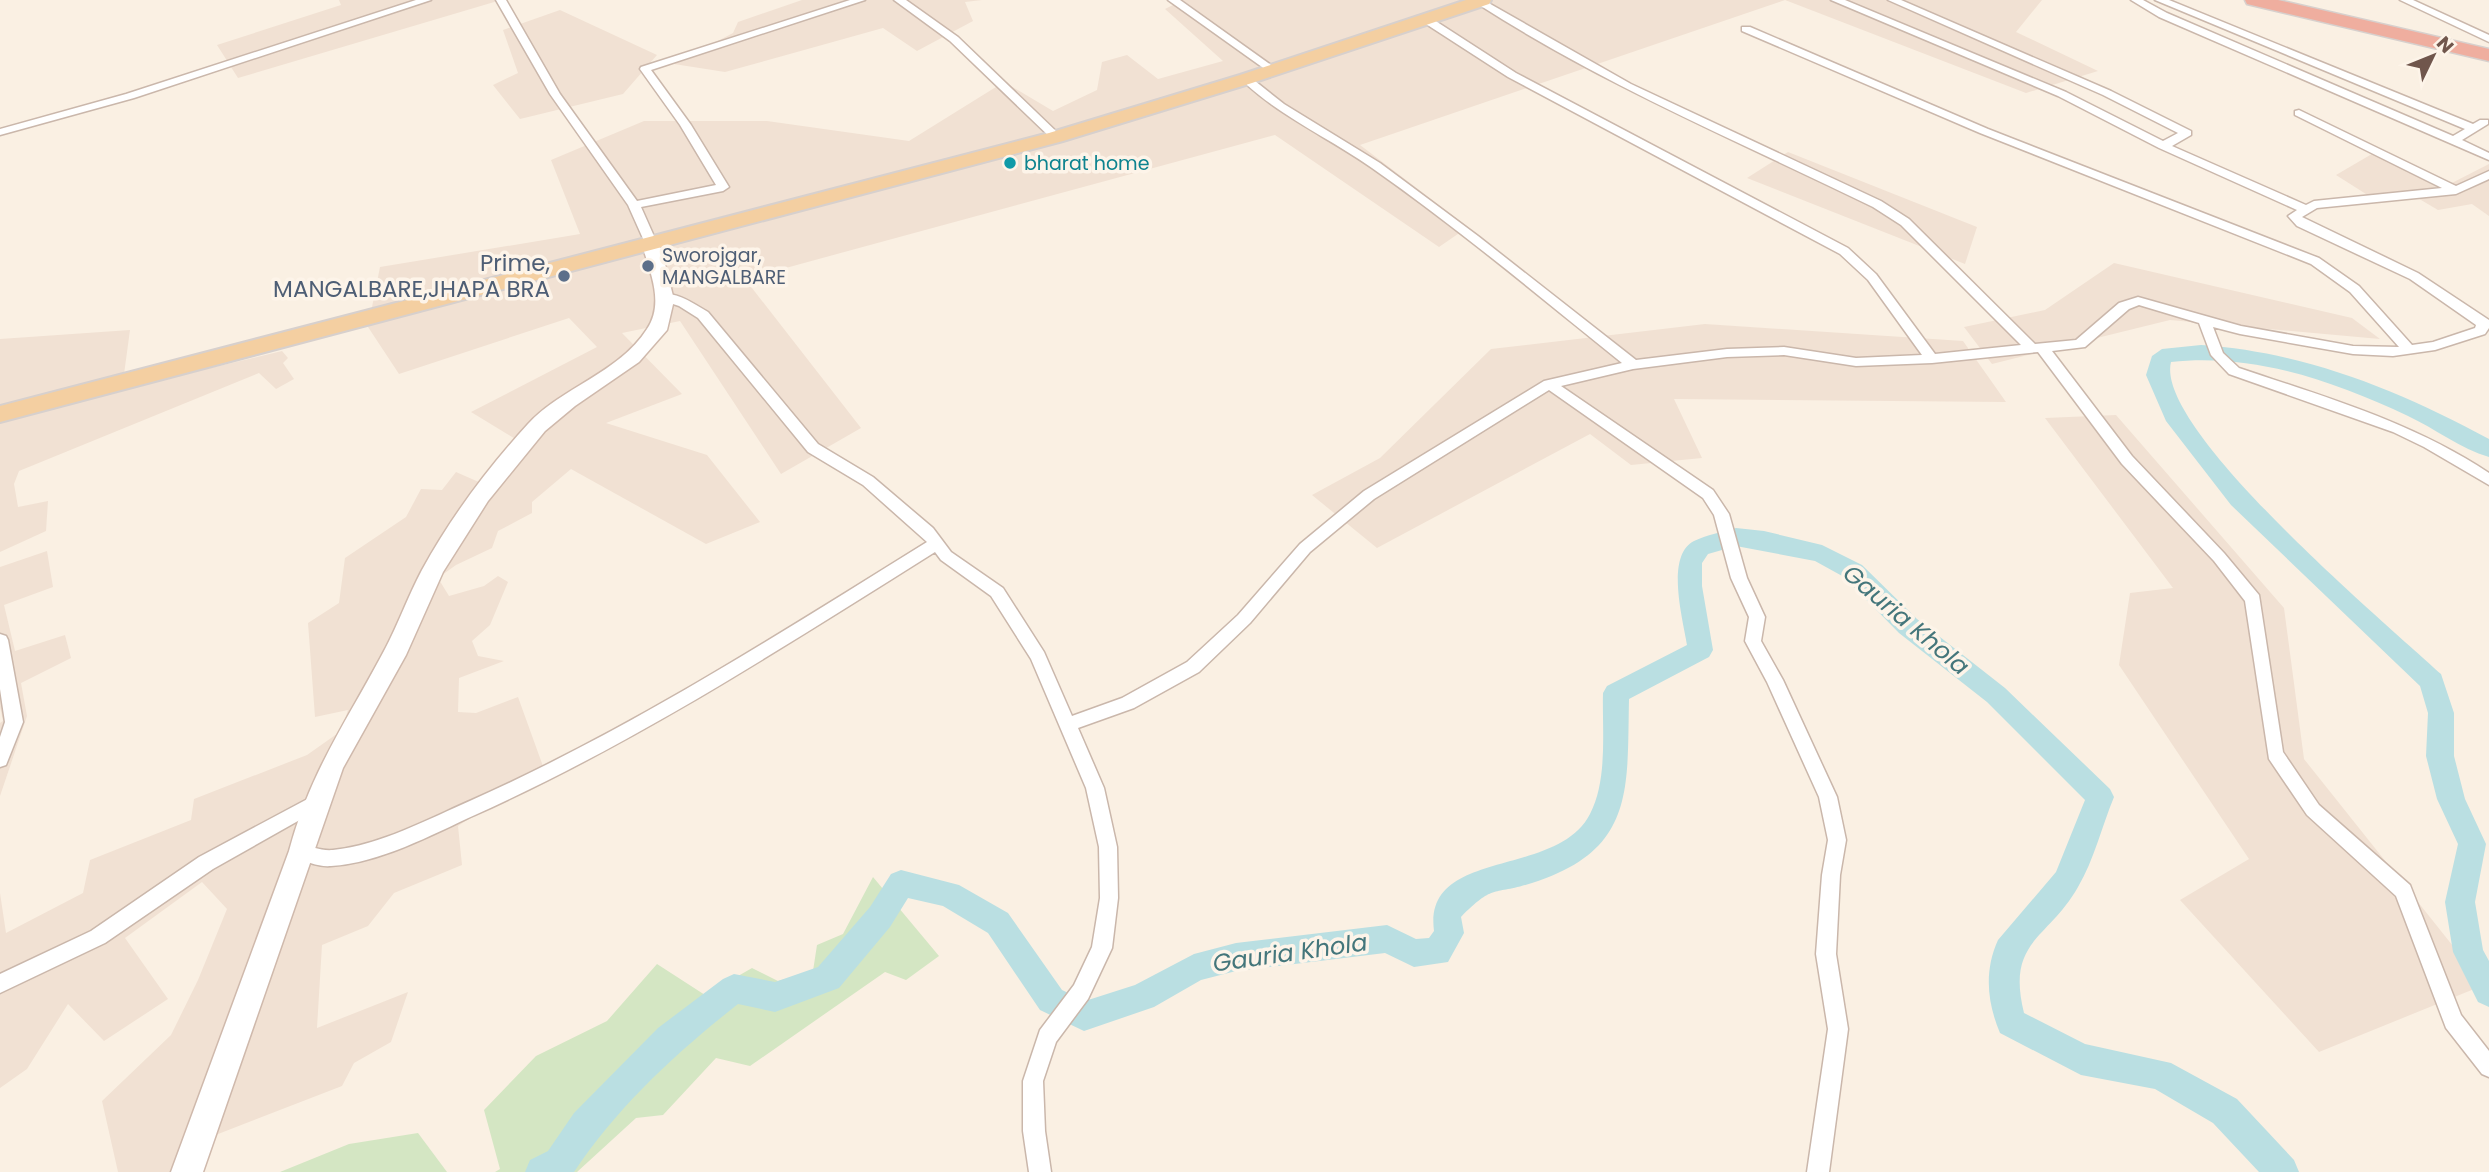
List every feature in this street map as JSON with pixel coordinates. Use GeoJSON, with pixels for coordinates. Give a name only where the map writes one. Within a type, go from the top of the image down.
{"type":"FeatureCollection","features":[{"type":"Feature","properties":{"kind":"highway"},"geometry":{"type":"LineString","coordinates":[[2255,0],[2489,55]]}},
{"type":"Feature","properties":{"kind":"main road"},"geometry":{"type":"LineString","coordinates":[[651,246],[1056,137],[1273,71],[1488,1]]}},
{"type":"Feature","properties":{"kind":"main road"},"geometry":{"type":"LineString","coordinates":[[0,414],[1059,142],[1251,83],[1488,1]]}},
{"type":"Feature","properties":{"kind":"street"},"geometry":{"type":"LineString","coordinates":[[0,132],[130,96],[426,0]]}},
{"type":"Feature","properties":{"kind":"street"},"geometry":{"type":"LineString","coordinates":[[187,1172],[302,851],[316,803],[360,713],[395,653],[432,573],[463,521],[540,424],[574,396],[646,345],[664,317],[666,297],[651,246],[634,205],[555,94],[501,0]]}},
{"type":"Feature","properties":{"kind":"street"},"geometry":{"type":"LineString","coordinates":[[634,205],[723,187],[645,69],[860,0]]}},
{"type":"Feature","properties":{"kind":"street"},"geometry":{"type":"LineString","coordinates":[[899,0],[954,39],[1056,137]]}},
{"type":"Feature","properties":{"kind":"street"},"geometry":{"type":"LineString","coordinates":[[1173,0],[1273,71]]}},
{"type":"Feature","properties":{"kind":"street"},"geometry":{"type":"LineString","coordinates":[[1836,0],[2062,94],[2163,146],[2303,208]]}},
{"type":"Feature","properties":{"kind":"street"},"geometry":{"type":"LineString","coordinates":[[1894,0],[2107,93],[2187,133],[2163,146]]}},
{"type":"Feature","properties":{"kind":"street"},"geometry":{"type":"LineString","coordinates":[[2136,0],[2163,15],[2489,157]]}},
{"type":"Feature","properties":{"kind":"street"},"geometry":{"type":"LineString","coordinates":[[2160,0],[2473,128]]}},
{"type":"Feature","properties":{"kind":"street"},"geometry":{"type":"LineString","coordinates":[[2405,0],[2489,39]]}},
{"type":"Feature","properties":{"kind":"street"},"geometry":{"type":"LineString","coordinates":[[1488,1],[1517,26],[1592,66],[1877,204],[1905,222],[2038,349],[2127,460],[2219,557],[2253,600],[2275,754],[2313,810],[2403,891],[2453,1021],[2489,1067]]}},
{"type":"Feature","properties":{"kind":"street"},"geometry":{"type":"LineString","coordinates":[[1430,22],[1512,75],[1844,251],[1872,277],[1932,359]]}},
{"type":"Feature","properties":{"kind":"street"},"geometry":{"type":"LineString","coordinates":[[1746,29],[1984,131],[2315,261],[2337,273],[2353,287],[2408,349]]}},
{"type":"Feature","properties":{"kind":"street"},"geometry":{"type":"LineString","coordinates":[[1251,83],[1276,105],[1342,141],[1416,194],[1633,365]]}},
{"type":"Feature","properties":{"kind":"street"},"geometry":{"type":"LineString","coordinates":[[2300,113],[2456,190]]}},
{"type":"Feature","properties":{"kind":"street"},"geometry":{"type":"LineString","coordinates":[[2454,140],[2487,122]]}},
{"type":"Feature","properties":{"kind":"street"},"geometry":{"type":"LineString","coordinates":[[1069,724],[1128,703],[1193,667],[1244,619],[1305,548],[1369,495],[1549,384],[1633,365],[1727,353],[1784,351],[1856,362],[1932,359],[2080,344],[2124,306],[2138,301],[2240,330],[2353,350],[2435,346],[2480,331],[2486,324],[2413,276],[2295,220],[2294,216],[2303,208],[2347,200],[2456,190],[2489,175]]}},
{"type":"Feature","properties":{"kind":"street"},"geometry":{"type":"LineString","coordinates":[[666,297],[684,303],[703,316],[728,342],[813,448],[868,481],[928,532],[960,568],[998,592],[1038,657],[1069,724],[1095,788],[1108,848],[1109,898],[1102,948],[1081,992],[1047,1037],[1033,1081],[1034,1130],[1040,1172]]}},
{"type":"Feature","properties":{"kind":"street"},"geometry":{"type":"LineString","coordinates":[[2205,320],[2209,342],[2219,361],[2234,370],[2338,403],[2408,431],[2489,480]]}},
{"type":"Feature","properties":{"kind":"street"},"geometry":{"type":"LineString","coordinates":[[1549,384],[1708,494],[1721,514],[1739,578],[1757,617],[1753,641],[1780,690],[1828,797],[1838,840],[1831,875],[1826,954],[1838,1030],[1818,1172]]}},
{"type":"Feature","properties":{"kind":"street"},"geometry":{"type":"LineString","coordinates":[[302,851],[316,858],[345,856],[415,832],[520,786],[718,678],[936,544]]}},
{"type":"Feature","properties":{"kind":"street"},"geometry":{"type":"LineString","coordinates":[[0,640],[14,722],[0,760]]}},
{"type":"Feature","properties":{"kind":"street"},"geometry":{"type":"LineString","coordinates":[[0,984],[98,937],[206,863],[316,803]]}},
{"type":"Feature","properties":{"kind":"shaded area"},"geometry":{"type":"Polygon","coordinates":[[[339,0],[501,0],[238,78],[217,45],[341,5],[339,0]]]}},
{"type":"Feature","properties":{"kind":"shaded area"},"geometry":{"type":"Polygon","coordinates":[[[802,0],[982,0],[965,2],[973,21],[917,51],[883,28],[725,72],[674,64],[733,33],[738,22],[802,0]]]}},
{"type":"Feature","properties":{"kind":"shaded area"},"geometry":{"type":"Polygon","coordinates":[[[1183,0],[1785,0],[1360,145],[1468,227],[1439,247],[1275,135],[745,279],[861,428],[781,474],[680,321],[622,333],[682,394],[606,423],[707,455],[760,522],[706,544],[571,469],[532,502],[532,513],[498,531],[492,548],[456,565],[438,578],[449,596],[484,586],[498,576],[508,582],[490,625],[472,641],[478,656],[504,661],[459,678],[458,712],[476,713],[518,697],[544,769],[458,826],[462,865],[394,893],[368,926],[322,945],[317,1028],[408,992],[391,1042],[354,1063],[342,1086],[213,1136],[200,1172],[118,1172],[102,1101],[171,1035],[198,980],[227,909],[202,882],[125,938],[168,999],[104,1041],[68,1004],[27,1069],[0,1088],[0,893],[6,933],[83,893],[90,860],[191,820],[194,799],[307,755],[341,731],[348,710],[315,717],[308,623],[339,603],[345,558],[406,517],[421,489],[442,490],[456,472],[481,483],[517,440],[471,412],[597,347],[569,318],[399,374],[368,327],[380,267],[580,234],[551,160],[644,121],[767,121],[909,141],[1004,82],[1053,111],[1097,90],[1102,62],[1127,55],[1158,79],[1223,61],[1165,9],[1183,0]]]}},
{"type":"Feature","properties":{"kind":"shaded area"},"geometry":{"type":"Polygon","coordinates":[[[1785,0],[2042,0],[2016,32],[2098,71],[2026,93],[1785,0]]]}},
{"type":"Feature","properties":{"kind":"shaded area"},"geometry":{"type":"Polygon","coordinates":[[[560,10],[657,55],[623,94],[520,119],[493,85],[518,73],[503,30],[560,10]]]}},
{"type":"Feature","properties":{"kind":"shaded area"},"geometry":{"type":"Polygon","coordinates":[[[2377,151],[2446,186],[2489,164],[2489,216],[2472,204],[2438,210],[2416,197],[2377,201],[2336,175],[2377,151]]]}},
{"type":"Feature","properties":{"kind":"shaded area"},"geometry":{"type":"Polygon","coordinates":[[[1788,152],[1977,227],[1965,264],[1747,178],[1788,152]]]}},
{"type":"Feature","properties":{"kind":"shaded area"},"geometry":{"type":"Polygon","coordinates":[[[2114,263],[2352,318],[2380,339],[2170,320],[1992,364],[1964,327],[2045,310],[2114,263]]]}},
{"type":"Feature","properties":{"kind":"shaded area"},"geometry":{"type":"Polygon","coordinates":[[[1705,324],[1963,341],[2006,402],[1674,399],[1702,458],[1631,465],[1590,434],[1377,548],[1312,495],[1380,458],[1491,349],[1705,324]]]}},
{"type":"Feature","properties":{"kind":"shaded area"},"geometry":{"type":"Polygon","coordinates":[[[130,330],[122,389],[282,351],[288,358],[283,363],[294,379],[276,389],[259,373],[19,471],[14,484],[18,507],[48,501],[46,531],[0,552],[0,339],[130,330]]]}},
{"type":"Feature","properties":{"kind":"shaded area"},"geometry":{"type":"Polygon","coordinates":[[[2116,415],[2284,608],[2304,759],[2484,985],[2319,1052],[2180,900],[2249,859],[2119,665],[2130,593],[2173,588],[2045,418],[2116,415]]]}},
{"type":"Feature","properties":{"kind":"shaded area"},"geometry":{"type":"Polygon","coordinates":[[[47,551],[53,587],[4,605],[15,651],[65,635],[71,658],[21,683],[27,716],[0,796],[0,723],[3,721],[0,707],[0,567],[47,551]]]}},
{"type":"Feature","properties":{"kind":"green space"},"geometry":{"type":"Polygon","coordinates":[[[873,877],[939,956],[906,980],[885,972],[750,1066],[716,1058],[663,1115],[636,1118],[577,1172],[495,1172],[500,1169],[484,1110],[536,1056],[607,1021],[657,964],[705,995],[752,968],[778,981],[813,971],[817,945],[843,934],[873,877]]]}},
{"type":"Feature","properties":{"kind":"green space"},"geometry":{"type":"Polygon","coordinates":[[[418,1133],[447,1172],[280,1172],[349,1144],[418,1133]]]}},
{"type":"Feature","properties":{"kind":"waterway","name":"Gauria Khola"},"geometry":{"type":"LineString","coordinates":[[2489,449],[2416,411],[2374,393],[2287,363],[2243,355],[2201,352],[2162,356],[2157,375],[2177,421],[2239,499],[2432,681],[2441,713],[2440,756],[2451,799],[2472,844],[2460,902],[2468,952],[2489,992]]}},
{"type":"Feature","properties":{"kind":"waterway","name":"Gauria Khola"},"geometry":{"type":"LineString","coordinates":[[542,1172],[560,1163],[586,1125],[669,1039],[734,989],[775,997],[828,978],[880,917],[901,883],[949,894],[998,923],[1033,978],[1051,1000],[1084,1016],[1143,997],[1194,968],[1236,957],[1387,939],[1414,953],[1437,952],[1449,933],[1446,912],[1473,886],[1488,878],[1530,871],[1562,859],[1585,843],[1600,824],[1609,802],[1613,778],[1616,693],[1700,650],[1690,586],[1690,561],[1700,548],[1736,537],[1764,540],[1822,554],[1853,571],[1908,626],[1996,695],[2100,797],[2067,880],[2009,950],[2002,985],[2011,1022],[2081,1059],[2160,1074],[2225,1111],[2282,1172]]}},
{"type":"Feature","properties":{"kind":"place","name":"bharat home"},"geometry":{"type":"Point","coordinates":[1010,163]}},
{"type":"Feature","properties":{"kind":"place","name":"Sworojgar, MANGALBARE"},"geometry":{"type":"Point","coordinates":[648,266]}},
{"type":"Feature","properties":{"kind":"place","name":"Prime, MANGALBARE,JHAPA BRA"},"geometry":{"type":"Point","coordinates":[564,276]}}]}
